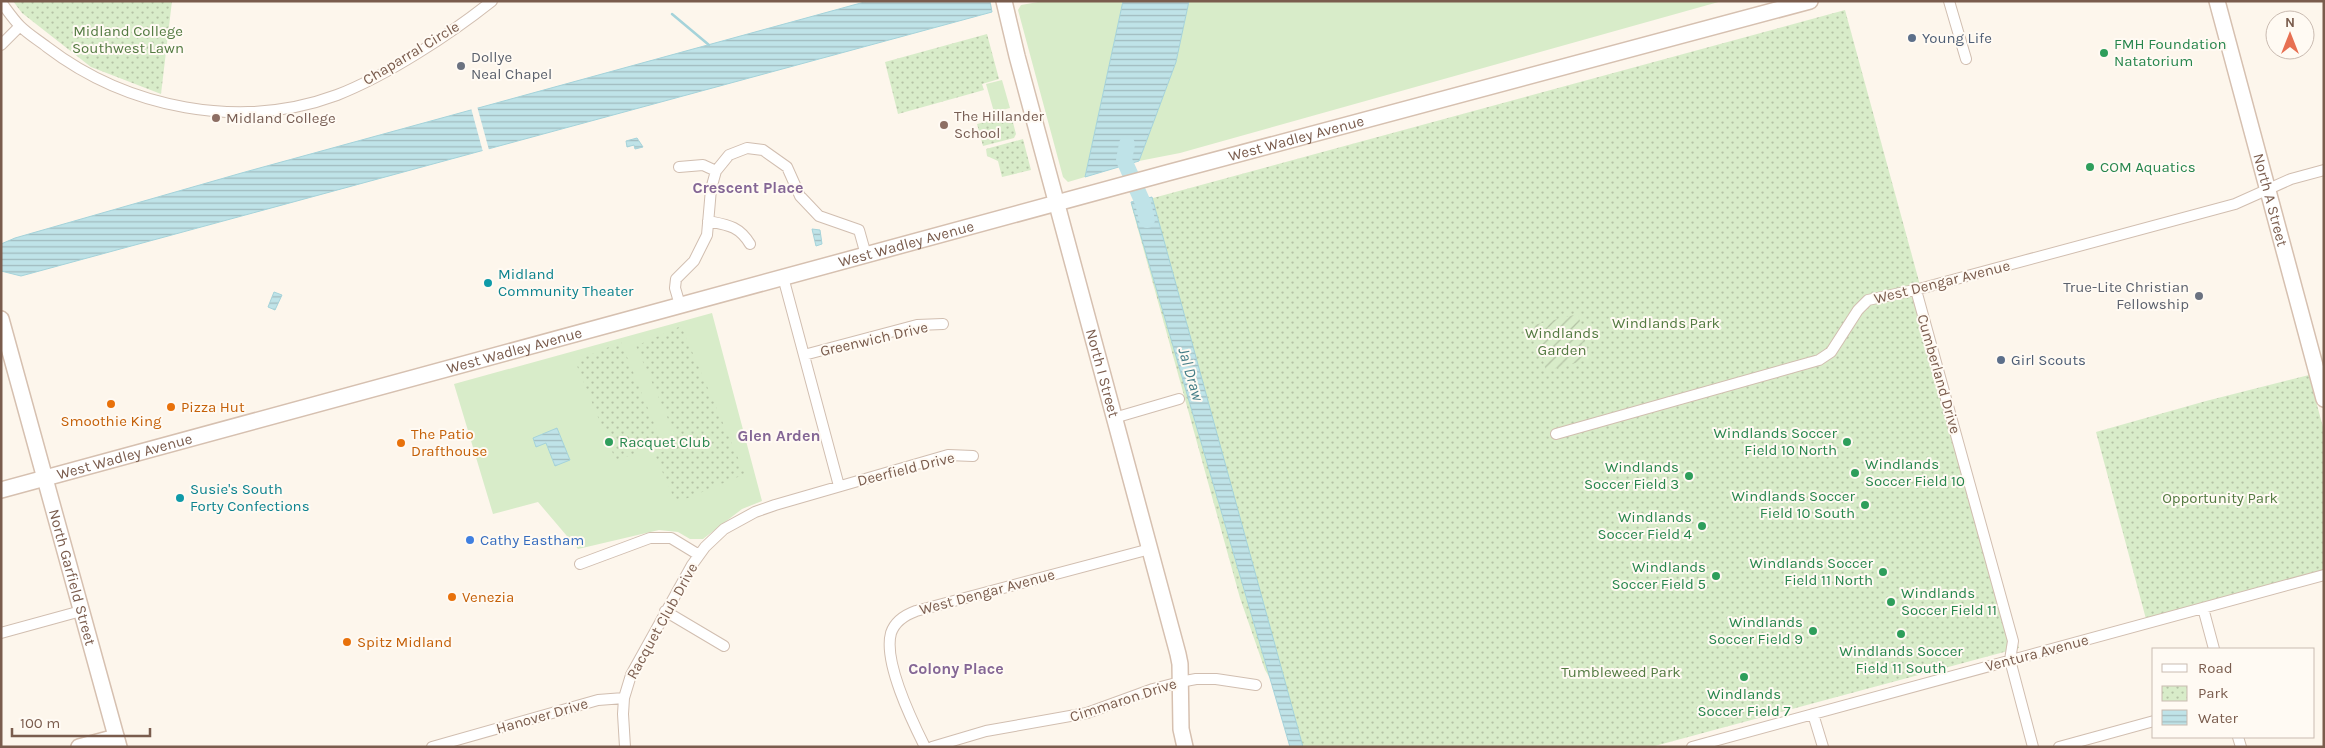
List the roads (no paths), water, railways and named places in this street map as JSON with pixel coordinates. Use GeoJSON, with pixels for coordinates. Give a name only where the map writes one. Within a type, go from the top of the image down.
{"type":"FeatureCollection","features":[{"type":"Feature","properties":{"kind":"main road","name":"North I Street"},"geometry":{"type":"LineString","coordinates":[[1004,1],[1019,65],[1178,654],[1181,730],[1185,747]]}},
{"type":"Feature","properties":{"kind":"main road","name":"West Wadley Avenue"},"geometry":{"type":"LineString","coordinates":[[1,490],[1056,203],[1810,1]]}},
{"type":"Feature","properties":{"kind":"main road","name":"North A Street"},"geometry":{"type":"LineString","coordinates":[[2217,1],[2324,399]]}},
{"type":"Feature","properties":{"kind":"main road","name":"North Garfield Street"},"geometry":{"type":"LineString","coordinates":[[1,319],[117,742]]}},
{"type":"Feature","properties":{"kind":"main road"},"geometry":{"type":"LineString","coordinates":[[79,747],[117,742]]}},
{"type":"Feature","properties":{"kind":"street","name":"Chaparral Circle"},"geometry":{"type":"LineString","coordinates":[[1,2],[20,26],[71,66],[115,88],[167,105],[227,112],[253,111],[288,106],[337,94],[377,76],[429,45],[492,1]]}},
{"type":"Feature","properties":{"kind":"street"},"geometry":{"type":"LineString","coordinates":[[1949,1],[1966,59]]}},
{"type":"Feature","properties":{"kind":"street"},"geometry":{"type":"LineString","coordinates":[[1,45],[20,26]]}},
{"type":"Feature","properties":{"kind":"street"},"geometry":{"type":"LineString","coordinates":[[680,305],[675,288],[676,279],[694,261],[707,235],[711,189],[716,171],[729,155],[747,148],[763,150],[787,167],[800,196],[820,216],[859,230],[866,255]]}},
{"type":"Feature","properties":{"kind":"street"},"geometry":{"type":"LineString","coordinates":[[679,167],[703,165],[716,171]]}},
{"type":"Feature","properties":{"kind":"street","name":"West Dengar Avenue"},"geometry":{"type":"LineString","coordinates":[[1556,434],[1819,360],[1831,352],[1858,310],[1868,300],[1916,290],[2234,204],[2291,179],[2324,170]]}},
{"type":"Feature","properties":{"kind":"street"},"geometry":{"type":"LineString","coordinates":[[708,221],[728,225],[744,233],[750,244]]}},
{"type":"Feature","properties":{"kind":"street"},"geometry":{"type":"LineString","coordinates":[[784,277],[840,486]]}},
{"type":"Feature","properties":{"kind":"street","name":"Cumberland Drive"},"geometry":{"type":"LineString","coordinates":[[1916,290],[2014,641],[2010,660],[2033,747]]}},
{"type":"Feature","properties":{"kind":"street","name":"Greenwich Drive"},"geometry":{"type":"LineString","coordinates":[[804,355],[917,325],[943,324]]}},
{"type":"Feature","properties":{"kind":"street"},"geometry":{"type":"LineString","coordinates":[[1114,418],[1179,399]]}},
{"type":"Feature","properties":{"kind":"street","name":"Deerfield Drive"},"geometry":{"type":"LineString","coordinates":[[840,486],[948,456],[973,456]]}},
{"type":"Feature","properties":{"kind":"street","name":"Racquet Club Drive"},"geometry":{"type":"LineString","coordinates":[[625,747],[623,729],[624,698],[635,664],[699,555],[724,529],[755,512],[840,486]]}},
{"type":"Feature","properties":{"kind":"street","name":"Racquet Club Drive"},"geometry":{"type":"LineString","coordinates":[[580,564],[650,538],[672,538],[699,555]]}},
{"type":"Feature","properties":{"kind":"street","name":"West Dengar Avenue"},"geometry":{"type":"LineString","coordinates":[[925,747],[904,703],[892,659],[890,640],[892,632],[900,619],[916,611],[1150,549]]}},
{"type":"Feature","properties":{"kind":"street","name":"Ventura Avenue"},"geometry":{"type":"LineString","coordinates":[[1692,747],[2324,575]]}},
{"type":"Feature","properties":{"kind":"street"},"geometry":{"type":"LineString","coordinates":[[2203,608],[2214,648]]}},
{"type":"Feature","properties":{"kind":"street"},"geometry":{"type":"LineString","coordinates":[[1,633],[81,611]]}},
{"type":"Feature","properties":{"kind":"street"},"geometry":{"type":"LineString","coordinates":[[665,611],[724,646]]}},
{"type":"Feature","properties":{"kind":"street","name":"Cimmaron Drive"},"geometry":{"type":"LineString","coordinates":[[932,747],[986,730],[1087,713],[1159,687],[1180,682],[1196,679],[1216,679],[1256,685]]}},
{"type":"Feature","properties":{"kind":"street","name":"Hanover Drive"},"geometry":{"type":"LineString","coordinates":[[432,747],[598,700],[624,698]]}},
{"type":"Feature","properties":{"kind":"street"},"geometry":{"type":"LineString","coordinates":[[1813,714],[1823,747]]}},
{"type":"Feature","properties":{"kind":"street"},"geometry":{"type":"LineString","coordinates":[[2059,747],[2152,722]]}},
{"type":"Feature","properties":{"kind":"water"},"geometry":{"type":"Polygon","coordinates":[[[868,1],[990,1],[992,12],[21,276],[1,271],[1,244],[15,238],[245,172],[868,1]]]}},
{"type":"Feature","properties":{"kind":"water"},"geometry":{"type":"Polygon","coordinates":[[[1123,1],[1189,1],[1176,62],[1139,161],[1085,177],[1123,1]]]}},
{"type":"Feature","properties":{"kind":"water"},"geometry":{"type":"Polygon","coordinates":[[[637,138],[643,147],[635,149],[634,145],[627,147],[626,141],[637,138]]]}},
{"type":"Feature","properties":{"kind":"water"},"geometry":{"type":"Polygon","coordinates":[[[1152,197],[1303,747],[1290,747],[1131,202],[1152,197]]]}},
{"type":"Feature","properties":{"kind":"water"},"geometry":{"type":"Polygon","coordinates":[[[812,229],[820,230],[822,244],[816,246],[812,229]]]}},
{"type":"Feature","properties":{"kind":"water"},"geometry":{"type":"Polygon","coordinates":[[[274,292],[282,295],[275,310],[268,307],[274,292]]]}},
{"type":"Feature","properties":{"kind":"water"},"geometry":{"type":"Polygon","coordinates":[[[557,428],[570,460],[555,466],[546,443],[536,447],[533,438],[557,428]]]}},
{"type":"Feature","properties":{"kind":"waterway"},"geometry":{"type":"LineString","coordinates":[[672,14],[709,45]]}},
{"type":"Feature","properties":{"kind":"waterway","name":"Jal Draw"},"geometry":{"type":"LineString","coordinates":[[1127,144],[1124,160],[1143,203],[1147,220]]}},
{"type":"Feature","properties":{"kind":"place","name":"Young Life"},"geometry":{"type":"Point","coordinates":[1912,38]}},
{"type":"Feature","properties":{"kind":"place","name":"FMH Foundation Natatorium"},"geometry":{"type":"Point","coordinates":[2104,53]}},
{"type":"Feature","properties":{"kind":"place","name":"Dollye Neal Chapel"},"geometry":{"type":"Point","coordinates":[461,66]}},
{"type":"Feature","properties":{"kind":"place","name":"Midland College"},"geometry":{"type":"Point","coordinates":[216,118]}},
{"type":"Feature","properties":{"kind":"place","name":"The Hillander School"},"geometry":{"type":"Point","coordinates":[944,125]}},
{"type":"Feature","properties":{"kind":"place","name":"COM Aquatics"},"geometry":{"type":"Point","coordinates":[2090,167]}},
{"type":"Feature","properties":{"kind":"place","name":"Midland Community Theater"},"geometry":{"type":"Point","coordinates":[488,283]}},
{"type":"Feature","properties":{"kind":"place","name":"True-Lite Christian Fellowship"},"geometry":{"type":"Point","coordinates":[2199,296]}},
{"type":"Feature","properties":{"kind":"place","name":"Girl Scouts"},"geometry":{"type":"Point","coordinates":[2001,360]}},
{"type":"Feature","properties":{"kind":"place","name":"Smoothie King"},"geometry":{"type":"Point","coordinates":[111,404]}},
{"type":"Feature","properties":{"kind":"place","name":"Pizza Hut"},"geometry":{"type":"Point","coordinates":[171,407]}},
{"type":"Feature","properties":{"kind":"place","name":"Racquet Club"},"geometry":{"type":"Point","coordinates":[609,442]}},
{"type":"Feature","properties":{"kind":"place","name":"Windlands Soccer Field 10 North"},"geometry":{"type":"Point","coordinates":[1847,442]}},
{"type":"Feature","properties":{"kind":"place","name":"The Patio Drafthouse"},"geometry":{"type":"Point","coordinates":[401,443]}},
{"type":"Feature","properties":{"kind":"place","name":"Windlands Soccer Field 10"},"geometry":{"type":"Point","coordinates":[1855,473]}},
{"type":"Feature","properties":{"kind":"place","name":"Windlands Soccer Field 3"},"geometry":{"type":"Point","coordinates":[1689,476]}},
{"type":"Feature","properties":{"kind":"place","name":"Susie's South Forty Confections"},"geometry":{"type":"Point","coordinates":[180,498]}},
{"type":"Feature","properties":{"kind":"place","name":"Windlands Soccer Field 10 South"},"geometry":{"type":"Point","coordinates":[1865,505]}},
{"type":"Feature","properties":{"kind":"place","name":"Windlands Soccer Field 4"},"geometry":{"type":"Point","coordinates":[1702,526]}},
{"type":"Feature","properties":{"kind":"place","name":"Cathy Eastham"},"geometry":{"type":"Point","coordinates":[470,540]}},
{"type":"Feature","properties":{"kind":"place","name":"Windlands Soccer Field 11 North"},"geometry":{"type":"Point","coordinates":[1883,572]}},
{"type":"Feature","properties":{"kind":"place","name":"Windlands Soccer Field 5"},"geometry":{"type":"Point","coordinates":[1716,576]}},
{"type":"Feature","properties":{"kind":"place","name":"Venezia"},"geometry":{"type":"Point","coordinates":[452,597]}},
{"type":"Feature","properties":{"kind":"place","name":"Windlands Soccer Field 11"},"geometry":{"type":"Point","coordinates":[1891,602]}},
{"type":"Feature","properties":{"kind":"place","name":"Windlands Soccer Field 9"},"geometry":{"type":"Point","coordinates":[1813,631]}},
{"type":"Feature","properties":{"kind":"place","name":"Windlands Soccer Field 11 South"},"geometry":{"type":"Point","coordinates":[1901,634]}},
{"type":"Feature","properties":{"kind":"place","name":"Spitz Midland"},"geometry":{"type":"Point","coordinates":[347,642]}},
{"type":"Feature","properties":{"kind":"place","name":"Windlands Soccer Field 7"},"geometry":{"type":"Point","coordinates":[1744,677]}},
{"type":"Feature","properties":{"kind":"district","name":"Crescent Place"},"geometry":{"type":"Point","coordinates":[748,187]}},
{"type":"Feature","properties":{"kind":"district","name":"Glen Arden"},"geometry":{"type":"Point","coordinates":[779,435]}},
{"type":"Feature","properties":{"kind":"district","name":"Colony Place"},"geometry":{"type":"Point","coordinates":[956,668]}},
{"type":"Feature","properties":{"kind":"park label","name":"Midland College Southwest Lawn"},"geometry":{"type":"Point","coordinates":[128,40]}},
{"type":"Feature","properties":{"kind":"park label","name":"Windlands Park"},"geometry":{"type":"Point","coordinates":[1666,323]}},
{"type":"Feature","properties":{"kind":"park label","name":"Windlands Garden"},"geometry":{"type":"Point","coordinates":[1562,342]}},
{"type":"Feature","properties":{"kind":"park label","name":"Opportunity Park"},"geometry":{"type":"Point","coordinates":[2220,498]}},
{"type":"Feature","properties":{"kind":"park label","name":"Tumbleweed Park"},"geometry":{"type":"Point","coordinates":[1621,672]}}]}
